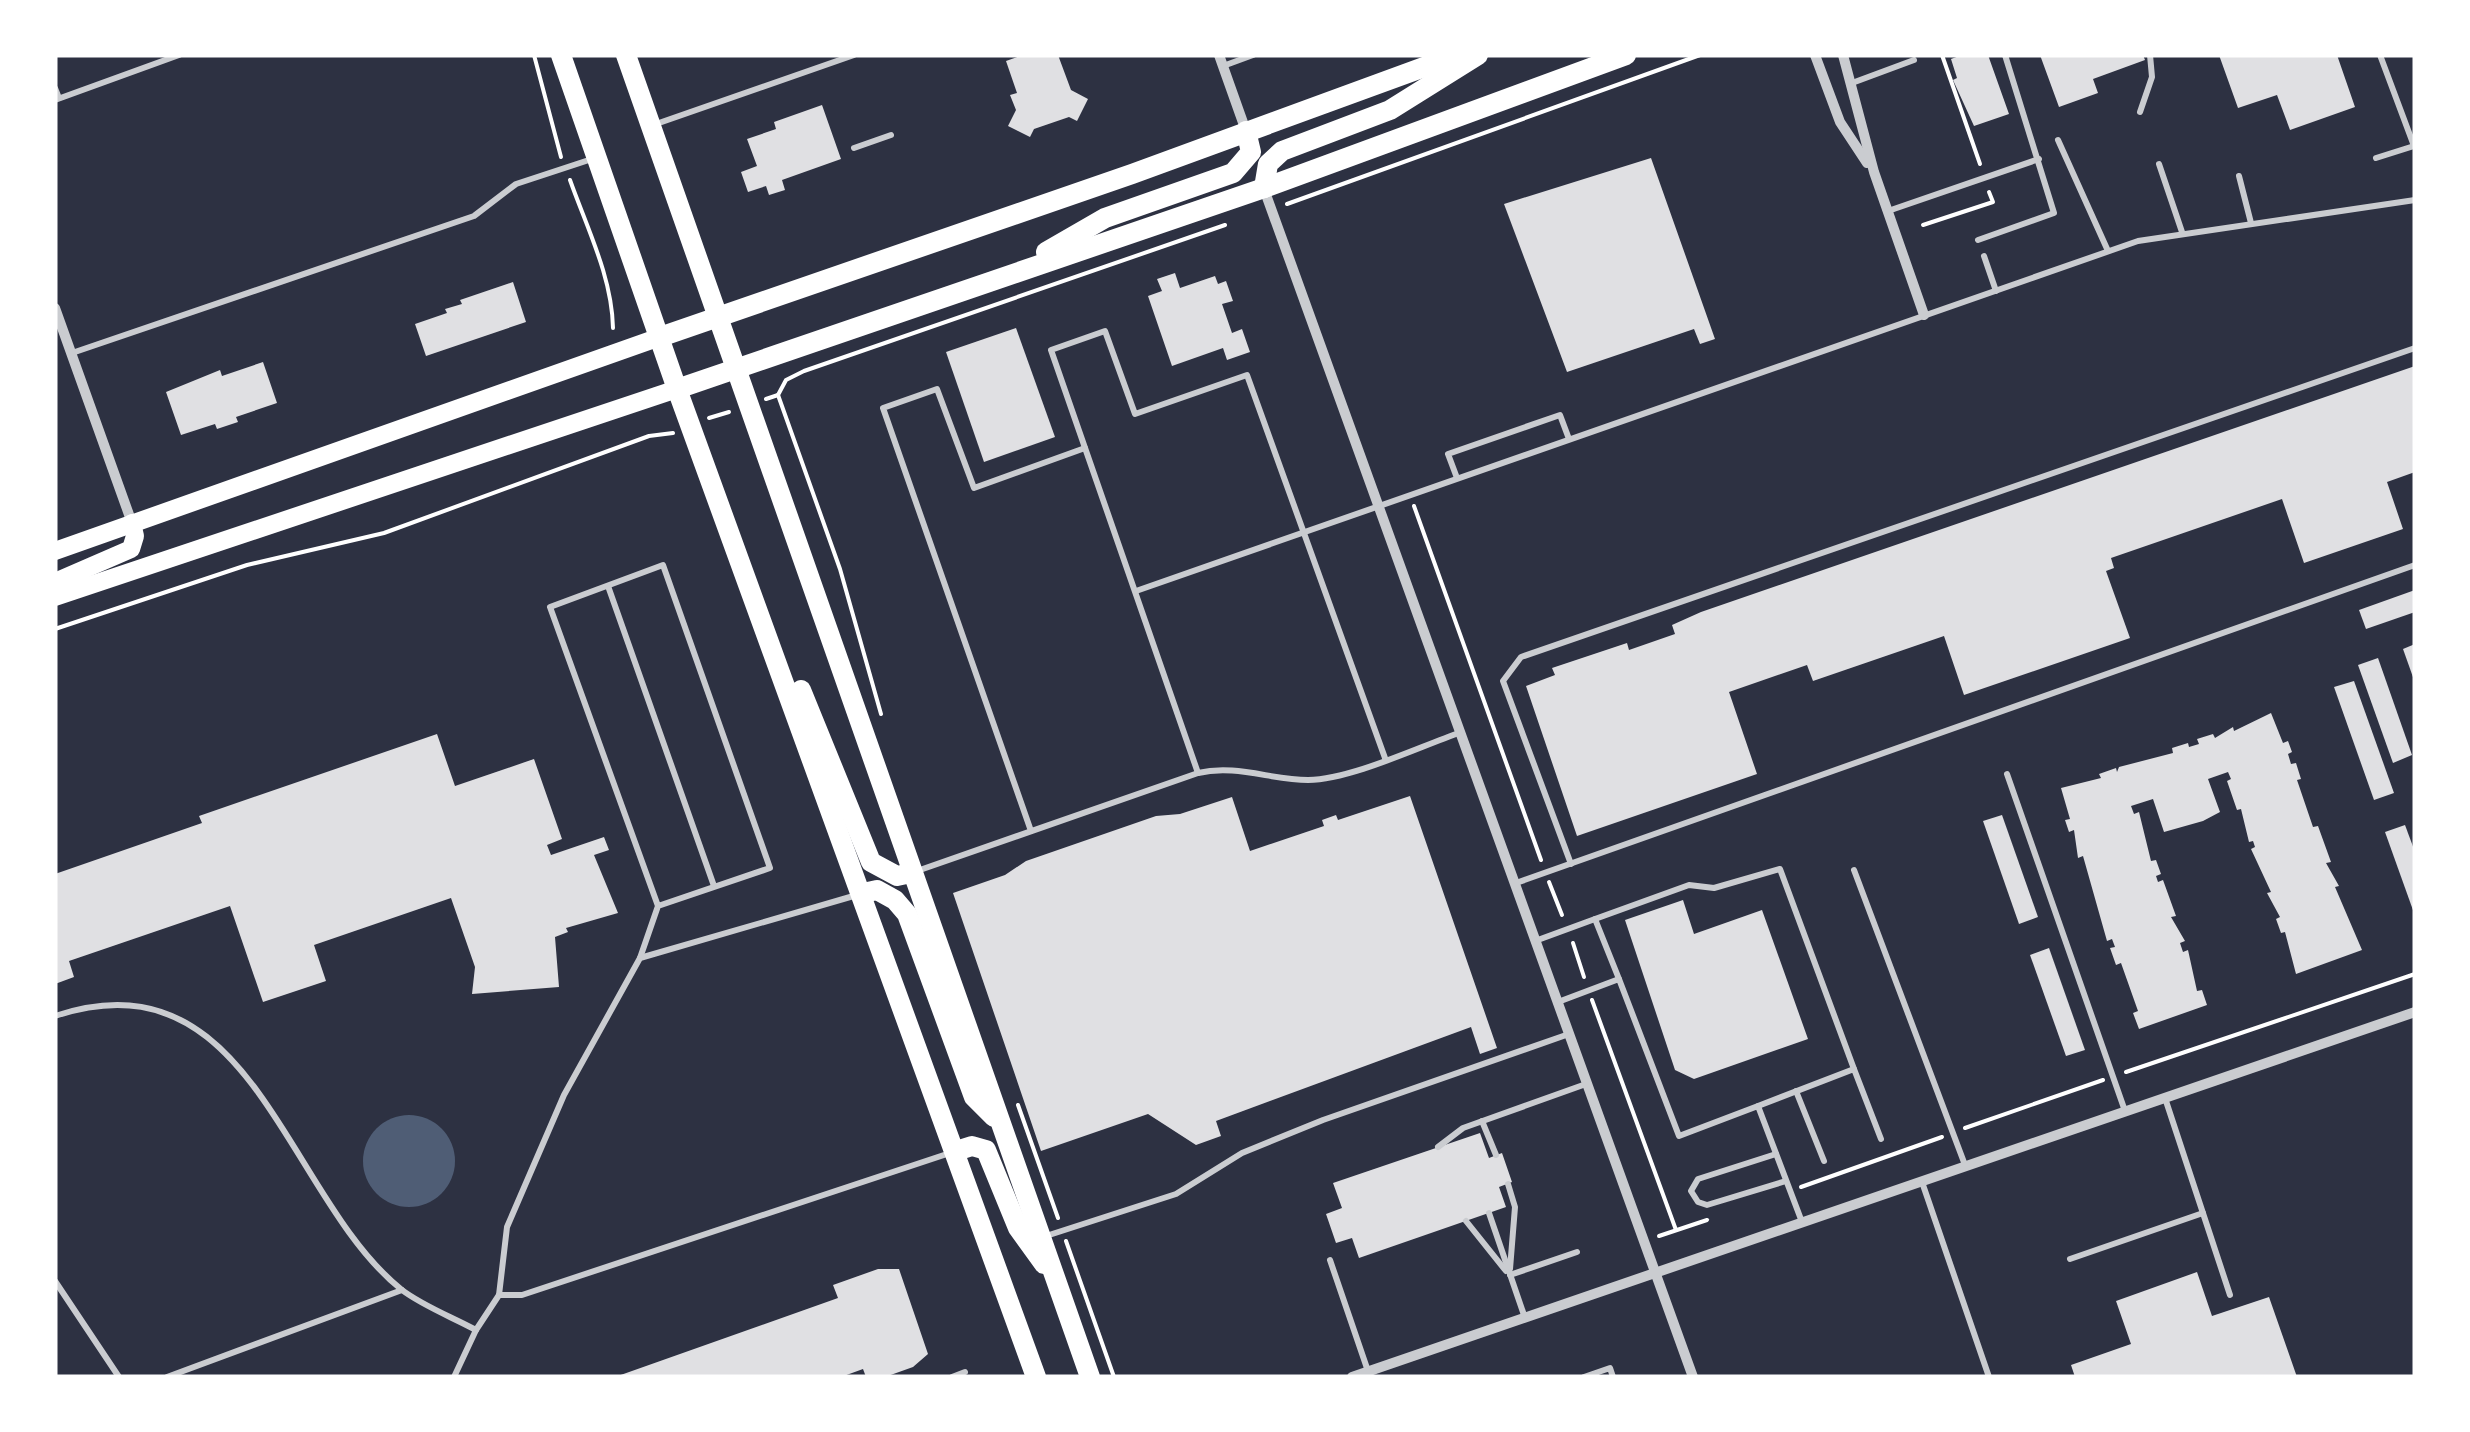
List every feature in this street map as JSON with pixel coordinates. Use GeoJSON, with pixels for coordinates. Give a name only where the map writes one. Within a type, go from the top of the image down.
{"type":"FeatureCollection","features":[{"type":"Feature","properties":{"kind":"main road"},"geometry":{"type":"LineString","coordinates":[[560,55],[676,389],[863,893],[1036,1377]]}},
{"type":"Feature","properties":{"kind":"main road"},"geometry":{"type":"LineString","coordinates":[[611,55],[650,126]]}},
{"type":"Feature","properties":{"kind":"main road"},"geometry":{"type":"LineString","coordinates":[[626,55],[1090,1377]]}},
{"type":"Feature","properties":{"kind":"main road"},"geometry":{"type":"LineString","coordinates":[[55,551],[1457,55]]}},
{"type":"Feature","properties":{"kind":"main road"},"geometry":{"type":"LineString","coordinates":[[1264,188],[1268,164],[1282,151],[1390,110],[1478,55]]}},
{"type":"Feature","properties":{"kind":"main road"},"geometry":{"type":"LineString","coordinates":[[55,597],[1264,188],[1626,55]]}},
{"type":"Feature","properties":{"kind":"main road"},"geometry":{"type":"LineString","coordinates":[[1005,275],[1106,218],[1234,173],[1251,152],[1246,131]]}},
{"type":"Feature","properties":{"kind":"main road"},"geometry":{"type":"LineString","coordinates":[[55,582],[131,549],[135,536],[132,523]]}},
{"type":"Feature","properties":{"kind":"main road"},"geometry":{"type":"LineString","coordinates":[[764,623],[814,715],[871,862],[898,876],[911,873]]}},
{"type":"Feature","properties":{"kind":"main road"},"geometry":{"type":"LineString","coordinates":[[863,893],[878,890],[896,900],[907,914],[974,1097],[999,1122]]}},
{"type":"Feature","properties":{"kind":"main road"},"geometry":{"type":"LineString","coordinates":[[956,1151],[972,1146],[986,1150],[1018,1228],[1034,1256],[1052,1272]]}},
{"type":"Feature","properties":{"kind":"street"},"geometry":{"type":"LineString","coordinates":[[1815,55],[1840,122],[1874,172]]}},
{"type":"Feature","properties":{"kind":"street"},"geometry":{"type":"LineString","coordinates":[[1843,55],[1874,172],[1924,315]]}},
{"type":"Feature","properties":{"kind":"street"},"geometry":{"type":"LineString","coordinates":[[1221,61],[1246,131]]}},
{"type":"Feature","properties":{"kind":"street"},"geometry":{"type":"LineString","coordinates":[[1264,188],[1693,1377]]}},
{"type":"Feature","properties":{"kind":"street"},"geometry":{"type":"LineString","coordinates":[[55,308],[132,523]]}},
{"type":"Feature","properties":{"kind":"street"},"geometry":{"type":"LineString","coordinates":[[1352,1377],[2415,1012]]}},
{"type":"Feature","properties":{"kind":"lane"},"geometry":{"type":"LineString","coordinates":[[55,88],[57,99],[179,55]]}},
{"type":"Feature","properties":{"kind":"lane"},"geometry":{"type":"LineString","coordinates":[[650,126],[854,55]]}},
{"type":"Feature","properties":{"kind":"lane"},"geometry":{"type":"LineString","coordinates":[[1221,61],[1253,55]]}},
{"type":"Feature","properties":{"kind":"lane"},"geometry":{"type":"LineString","coordinates":[[1978,240],[2054,214],[2005,55]]}},
{"type":"Feature","properties":{"kind":"lane"},"geometry":{"type":"LineString","coordinates":[[2140,112],[2152,77],[2150,55]]}},
{"type":"Feature","properties":{"kind":"lane"},"geometry":{"type":"LineString","coordinates":[[2376,158],[2414,147],[2380,55]]}},
{"type":"Feature","properties":{"kind":"lane"},"geometry":{"type":"LineString","coordinates":[[1852,83],[1914,60]]}},
{"type":"Feature","properties":{"kind":"lane"},"geometry":{"type":"LineString","coordinates":[[854,148],[891,134]]}},
{"type":"Feature","properties":{"kind":"lane"},"geometry":{"type":"LineString","coordinates":[[2058,140],[2108,251]]}},
{"type":"Feature","properties":{"kind":"lane"},"geometry":{"type":"LineString","coordinates":[[71,353],[474,216],[516,184],[596,157]]}},
{"type":"Feature","properties":{"kind":"lane"},"geometry":{"type":"LineString","coordinates":[[1887,211],[2039,160]]}},
{"type":"Feature","properties":{"kind":"lane"},"geometry":{"type":"LineString","coordinates":[[2158,164],[2182,232]]}},
{"type":"Feature","properties":{"kind":"lane"},"geometry":{"type":"LineString","coordinates":[[2238,176],[2252,223]]}},
{"type":"Feature","properties":{"kind":"lane"},"geometry":{"type":"LineString","coordinates":[[1136,590],[2108,251],[2182,232],[2415,200]]}},
{"type":"Feature","properties":{"kind":"lane"},"geometry":{"type":"LineString","coordinates":[[1984,256],[1996,291]]}},
{"type":"Feature","properties":{"kind":"lane"},"geometry":{"type":"LineString","coordinates":[[1198,773],[1051,350],[1105,331],[1135,414],[1246,375],[1385,758]]}},
{"type":"Feature","properties":{"kind":"lane"},"geometry":{"type":"LineString","coordinates":[[1571,864],[1503,682],[1520,657],[2415,348]]}},
{"type":"Feature","properties":{"kind":"lane"},"geometry":{"type":"LineString","coordinates":[[1031,831],[883,408],[937,389],[974,488],[1086,448]]}},
{"type":"Feature","properties":{"kind":"lane"},"geometry":{"type":"LineString","coordinates":[[1457,478],[1448,454],[1504,434],[1560,415],[1568,440]]}},
{"type":"Feature","properties":{"kind":"lane"},"geometry":{"type":"LineString","coordinates":[[1515,884],[2415,565]]}},
{"type":"Feature","properties":{"kind":"lane"},"geometry":{"type":"LineString","coordinates":[[454,1377],[476,1330],[499,1295],[507,1226],[564,1095],[640,958],[658,906],[550,606],[664,566],[770,868],[658,906]]}},
{"type":"Feature","properties":{"kind":"lane"},"geometry":{"type":"LineString","coordinates":[[608,586],[714,887]]}},
{"type":"Feature","properties":{"kind":"lane"},"geometry":{"type":"LineString","coordinates":[[911,873],[1198,773],[1233,769],[1310,780],[1460,733]]}},
{"type":"Feature","properties":{"kind":"lane"},"geometry":{"type":"LineString","coordinates":[[2007,774],[2125,1111]]}},
{"type":"Feature","properties":{"kind":"lane"},"geometry":{"type":"LineString","coordinates":[[1536,941],[1689,886],[1714,888],[1780,869],[1881,1140]]}},
{"type":"Feature","properties":{"kind":"lane"},"geometry":{"type":"LineString","coordinates":[[1854,870],[1966,1166]]}},
{"type":"Feature","properties":{"kind":"lane"},"geometry":{"type":"LineString","coordinates":[[640,958],[863,893]]}},
{"type":"Feature","properties":{"kind":"lane"},"geometry":{"type":"LineString","coordinates":[[1595,919],[1679,1136],[1854,1069]]}},
{"type":"Feature","properties":{"kind":"lane"},"geometry":{"type":"LineString","coordinates":[[1558,1002],[1618,979]]}},
{"type":"Feature","properties":{"kind":"lane"},"geometry":{"type":"LineString","coordinates":[[55,1016],[91,1004],[111,1004],[186,1022],[215,1040],[241,1067],[356,1239],[402,1290],[476,1330]]}},
{"type":"Feature","properties":{"kind":"lane"},"geometry":{"type":"LineString","coordinates":[[1040,1238],[1176,1194],[1242,1152],[1323,1120],[1570,1034]]}},
{"type":"Feature","properties":{"kind":"lane"},"geometry":{"type":"LineString","coordinates":[[1438,1147],[1462,1128],[1588,1083]]}},
{"type":"Feature","properties":{"kind":"lane"},"geometry":{"type":"LineString","coordinates":[[1796,1092],[1824,1161]]}},
{"type":"Feature","properties":{"kind":"lane"},"geometry":{"type":"LineString","coordinates":[[2165,1098],[2230,1295]]}},
{"type":"Feature","properties":{"kind":"lane"},"geometry":{"type":"LineString","coordinates":[[1758,1106],[1803,1223]]}},
{"type":"Feature","properties":{"kind":"lane"},"geometry":{"type":"LineString","coordinates":[[1482,1121],[1496,1155]]}},
{"type":"Feature","properties":{"kind":"lane"},"geometry":{"type":"LineString","coordinates":[[1460,1140],[1462,1128]]}},
{"type":"Feature","properties":{"kind":"lane"},"geometry":{"type":"LineString","coordinates":[[499,1295],[522,1295],[956,1151]]}},
{"type":"Feature","properties":{"kind":"lane"},"geometry":{"type":"LineString","coordinates":[[1776,1154],[1698,1178],[1691,1191],[1698,1202],[1707,1205],[1786,1180]]}},
{"type":"Feature","properties":{"kind":"lane"},"geometry":{"type":"LineString","coordinates":[[1922,1182],[1990,1377]]}},
{"type":"Feature","properties":{"kind":"lane"},"geometry":{"type":"LineString","coordinates":[[1508,1184],[1515,1207],[1510,1276]]}},
{"type":"Feature","properties":{"kind":"lane"},"geometry":{"type":"LineString","coordinates":[[1489,1213],[1526,1319]]}},
{"type":"Feature","properties":{"kind":"lane"},"geometry":{"type":"LineString","coordinates":[[2070,1259],[2203,1213]]}},
{"type":"Feature","properties":{"kind":"lane"},"geometry":{"type":"LineString","coordinates":[[1466,1221],[1510,1276]]}},
{"type":"Feature","properties":{"kind":"lane"},"geometry":{"type":"LineString","coordinates":[[1510,1276],[1577,1252]]}},
{"type":"Feature","properties":{"kind":"lane"},"geometry":{"type":"LineString","coordinates":[[1330,1260],[1369,1374]]}},
{"type":"Feature","properties":{"kind":"lane"},"geometry":{"type":"LineString","coordinates":[[55,1281],[119,1377]]}},
{"type":"Feature","properties":{"kind":"lane"},"geometry":{"type":"LineString","coordinates":[[167,1377],[402,1290]]}},
{"type":"Feature","properties":{"kind":"lane"},"geometry":{"type":"LineString","coordinates":[[1584,1377],[1610,1368],[1613,1377]]}},
{"type":"Feature","properties":{"kind":"lane"},"geometry":{"type":"LineString","coordinates":[[952,1377],[965,1372]]}},
{"type":"Feature","properties":{"kind":"path"},"geometry":{"type":"LineString","coordinates":[[534,55],[558,148]]}},
{"type":"Feature","properties":{"kind":"path"},"geometry":{"type":"LineString","coordinates":[[1304,198],[1700,55]]}},
{"type":"Feature","properties":{"kind":"path"},"geometry":{"type":"LineString","coordinates":[[1923,225],[1993,202],[1942,55]]}},
{"type":"Feature","properties":{"kind":"path"},"geometry":{"type":"LineString","coordinates":[[576,198],[600,261],[613,307],[613,328]]}},
{"type":"Feature","properties":{"kind":"path"},"geometry":{"type":"LineString","coordinates":[[55,629],[247,565],[384,533],[649,436],[662,438],[778,394],[786,380],[804,371],[1233,222]]}},
{"type":"Feature","properties":{"kind":"path"},"geometry":{"type":"LineString","coordinates":[[778,394],[840,569],[882,719]]}},
{"type":"Feature","properties":{"kind":"path"},"geometry":{"type":"LineString","coordinates":[[1953,1133],[2415,974]]}},
{"type":"Feature","properties":{"kind":"path"},"geometry":{"type":"LineString","coordinates":[[1017,1102],[1114,1377]]}},
{"type":"Feature","properties":{"kind":"water"},"geometry":{"type":"Polygon","coordinates":[[[409,1115],[427,1118],[442,1128],[452,1143],[452,1179],[442,1194],[427,1204],[409,1207],[391,1204],[376,1194],[366,1179],[363,1161],[366,1143],[376,1128],[391,1118],[409,1115]]]}},
{"type":"Feature","properties":{"kind":"building"},"geometry":{"type":"Polygon","coordinates":[[[1023,55],[1058,55],[1071,90],[1088,99],[1077,121],[1069,117],[1034,129],[1030,137],[1008,126],[1016,110],[1010,95],[1017,93],[1006,61],[1023,55]]]}},
{"type":"Feature","properties":{"kind":"building"},"geometry":{"type":"Polygon","coordinates":[[[1988,55],[2009,114],[1974,126],[1953,80],[1957,78],[1951,59],[1988,55]]]}},
{"type":"Feature","properties":{"kind":"building"},"geometry":{"type":"Polygon","coordinates":[[[2040,55],[2143,55],[2145,60],[2093,79],[2098,93],[2059,107],[2040,55]]]}},
{"type":"Feature","properties":{"kind":"building"},"geometry":{"type":"Polygon","coordinates":[[[2219,55],[2337,55],[2355,107],[2290,130],[2277,95],[2238,108],[2219,55]]]}},
{"type":"Feature","properties":{"kind":"building"},"geometry":{"type":"Polygon","coordinates":[[[822,105],[841,159],[782,180],[785,190],[769,195],[766,186],[748,192],[741,172],[757,166],[747,139],[776,129],[774,122],[822,105]]]}},
{"type":"Feature","properties":{"kind":"building"},"geometry":{"type":"Polygon","coordinates":[[[1651,158],[1715,339],[1700,344],[1694,329],[1567,372],[1504,204],[1651,158]]]}},
{"type":"Feature","properties":{"kind":"building"},"geometry":{"type":"Polygon","coordinates":[[[1175,273],[1180,288],[1215,276],[1218,284],[1226,281],[1233,301],[1222,304],[1232,333],[1242,329],[1250,352],[1227,360],[1223,348],[1172,366],[1148,296],[1162,291],[1157,279],[1175,273]]]}},
{"type":"Feature","properties":{"kind":"building"},"geometry":{"type":"Polygon","coordinates":[[[513,282],[526,322],[426,356],[415,324],[447,313],[445,309],[462,304],[460,300],[513,282]]]}},
{"type":"Feature","properties":{"kind":"building"},"geometry":{"type":"Polygon","coordinates":[[[1016,328],[1055,437],[984,462],[946,352],[1016,328]]]}},
{"type":"Feature","properties":{"kind":"building"},"geometry":{"type":"Polygon","coordinates":[[[263,362],[277,403],[236,417],[238,422],[217,429],[215,424],[181,435],[166,392],[220,370],[222,376],[263,362]]]}},
{"type":"Feature","properties":{"kind":"building"},"geometry":{"type":"Polygon","coordinates":[[[2415,366],[2415,472],[2387,482],[2403,529],[2304,563],[2282,499],[2111,558],[2114,568],[2106,571],[2130,638],[1964,695],[1944,636],[1813,681],[1807,665],[1729,692],[1757,774],[1577,836],[1526,686],[1555,675],[1552,668],[1627,643],[1629,650],[1675,634],[1672,625],[1701,612],[2415,366]]]}},
{"type":"Feature","properties":{"kind":"building"},"geometry":{"type":"Polygon","coordinates":[[[2415,590],[2415,612],[2366,629],[2359,610],[2415,590]]]}},
{"type":"Feature","properties":{"kind":"building"},"geometry":{"type":"Polygon","coordinates":[[[2415,644],[2415,680],[2414,680],[2403,649],[2415,644]]]}},
{"type":"Feature","properties":{"kind":"building"},"geometry":{"type":"Polygon","coordinates":[[[2378,658],[2412,755],[2393,763],[2358,665],[2378,658]]]}},
{"type":"Feature","properties":{"kind":"building"},"geometry":{"type":"Polygon","coordinates":[[[2354,681],[2394,793],[2374,800],[2334,687],[2354,681]]]}},
{"type":"Feature","properties":{"kind":"building"},"geometry":{"type":"Polygon","coordinates":[[[2271,713],[2283,743],[2288,741],[2292,752],[2288,754],[2291,764],[2296,763],[2301,779],[2297,780],[2313,827],[2318,826],[2331,862],[2326,863],[2339,886],[2335,887],[2362,950],[2296,974],[2285,932],[2281,933],[2276,919],[2280,917],[2267,893],[2271,892],[2251,849],[2255,847],[2253,841],[2249,842],[2241,809],[2237,810],[2227,781],[2231,779],[2228,772],[2208,779],[2220,812],[2203,821],[2164,832],[2153,799],[2131,806],[2134,814],[2139,812],[2151,861],[2156,860],[2161,874],[2156,876],[2158,882],[2163,880],[2176,916],[2171,917],[2185,941],[2180,943],[2183,952],[2188,950],[2197,991],[2202,990],[2207,1005],[2139,1029],[2133,1013],[2138,1011],[2121,963],[2116,965],[2110,948],[2115,947],[2112,939],[2107,941],[2083,856],[2078,858],[2074,830],[2069,832],[2065,820],[2070,819],[2061,788],[2173,753],[2172,748],[2199,744],[2197,739],[2213,734],[2215,738],[2271,713]]]}},
{"type":"Feature","properties":{"kind":"building"},"geometry":{"type":"Polygon","coordinates":[[[437,734],[455,786],[534,759],[562,839],[547,845],[551,855],[604,837],[609,850],[594,855],[618,913],[566,928],[568,932],[555,937],[559,987],[472,994],[475,967],[451,898],[314,945],[326,981],[263,1002],[230,906],[69,961],[74,977],[55,984],[55,874],[202,823],[199,816],[437,734]]]}},
{"type":"Feature","properties":{"kind":"building"},"geometry":{"type":"Polygon","coordinates":[[[1410,796],[1497,1048],[1480,1054],[1471,1027],[1216,1121],[1221,1136],[1196,1145],[1148,1114],[1041,1151],[953,893],[1005,875],[1026,861],[1156,816],[1180,814],[1232,797],[1250,851],[1324,826],[1322,820],[1336,815],[1338,820],[1410,796]]]}},
{"type":"Feature","properties":{"kind":"building"},"geometry":{"type":"Polygon","coordinates":[[[2002,815],[2038,917],[2019,924],[1983,821],[2002,815]]]}},
{"type":"Feature","properties":{"kind":"building"},"geometry":{"type":"Polygon","coordinates":[[[2405,825],[2415,852],[2414,913],[2385,832],[2405,825]]]}},
{"type":"Feature","properties":{"kind":"building"},"geometry":{"type":"Polygon","coordinates":[[[1683,900],[1694,934],[1762,910],[1808,1039],[1694,1079],[1675,1070],[1625,920],[1683,900]]]}},
{"type":"Feature","properties":{"kind":"building"},"geometry":{"type":"Polygon","coordinates":[[[2049,948],[2085,1050],[2066,1056],[2030,955],[2049,948]]]}},
{"type":"Feature","properties":{"kind":"building"},"geometry":{"type":"Polygon","coordinates":[[[1480,1133],[1489,1158],[1502,1153],[1512,1182],[1499,1187],[1506,1207],[1359,1258],[1352,1238],[1336,1243],[1326,1214],[1342,1208],[1333,1183],[1480,1133]]]}},
{"type":"Feature","properties":{"kind":"building"},"geometry":{"type":"Polygon","coordinates":[[[878,1269],[899,1269],[928,1354],[913,1367],[885,1377],[866,1377],[863,1369],[841,1377],[615,1377],[838,1298],[833,1285],[878,1269]]]}},
{"type":"Feature","properties":{"kind":"building"},"geometry":{"type":"Polygon","coordinates":[[[2197,1272],[2212,1316],[2269,1297],[2297,1377],[2075,1377],[2071,1365],[2131,1344],[2116,1301],[2197,1272]]]}}]}
